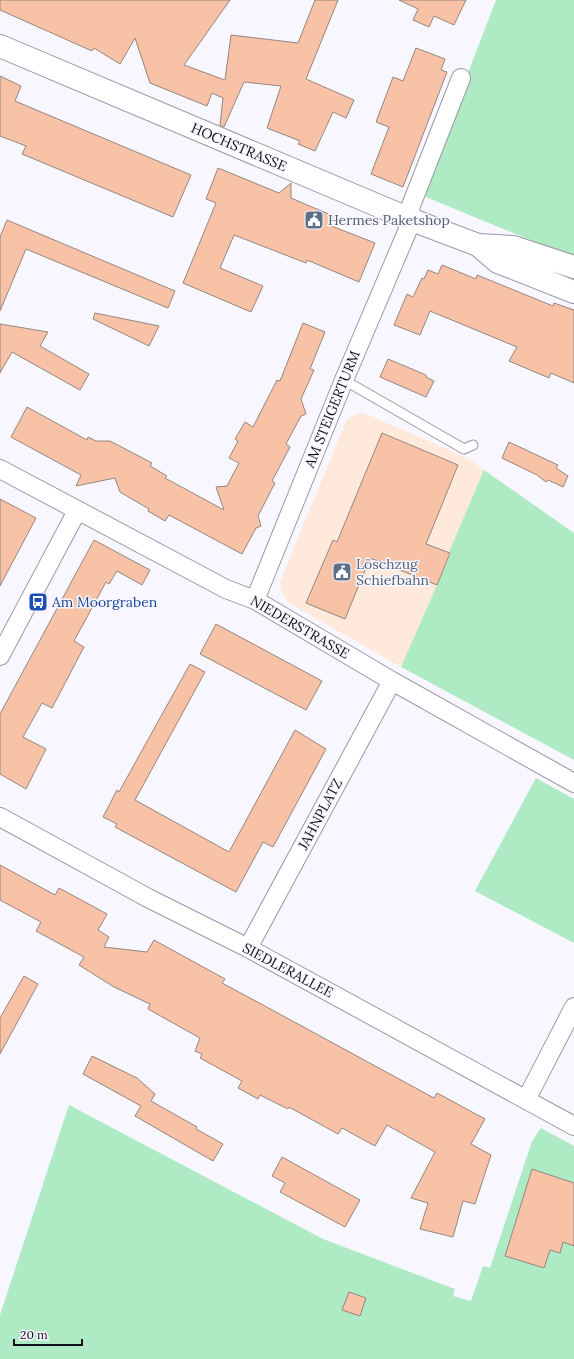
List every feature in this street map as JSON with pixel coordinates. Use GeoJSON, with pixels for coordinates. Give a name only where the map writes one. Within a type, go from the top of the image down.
{"type":"FeatureCollection","features":[{"type":"Feature","properties":{"kind":"street","name":"HOCHSTRASSE"},"geometry":{"type":"LineString","coordinates":[[0,46],[412,220],[478,245],[514,247],[574,267]]}},
{"type":"Feature","properties":{"kind":"street"},"geometry":{"type":"LineString","coordinates":[[412,220],[410,208],[461,78]]}},
{"type":"Feature","properties":{"kind":"street","name":"AM STEIGERTURM"},"geometry":{"type":"LineString","coordinates":[[255,600],[344,380],[412,220]]}},
{"type":"Feature","properties":{"kind":"street","name":"HOCHSTRASSE"},"geometry":{"type":"LineString","coordinates":[[478,245],[498,262],[574,292]]}},
{"type":"Feature","properties":{"kind":"street","name":"NIEDERSTRASSE"},"geometry":{"type":"LineString","coordinates":[[0,468],[77,511],[226,590],[255,600],[392,680],[574,783]]}},
{"type":"Feature","properties":{"kind":"street"},"geometry":{"type":"LineString","coordinates":[[0,656],[77,511]]}},
{"type":"Feature","properties":{"kind":"street","name":"JAHNPLATZ"},"geometry":{"type":"LineString","coordinates":[[248,948],[392,680]]}},
{"type":"Feature","properties":{"kind":"street","name":"SIEDLERALLEE"},"geometry":{"type":"LineString","coordinates":[[0,817],[148,898],[248,948],[574,1126]]}},
{"type":"Feature","properties":{"kind":"street"},"geometry":{"type":"LineString","coordinates":[[526,1100],[574,1007]]}},
{"type":"Feature","properties":{"kind":"lane"},"geometry":{"type":"LineString","coordinates":[[344,380],[464,449],[473,445]]}},
{"type":"Feature","properties":{"kind":"shaded area"},"geometry":{"type":"Polygon","coordinates":[[[361,412],[445,448],[472,461],[484,470],[449,552],[451,553],[401,667],[289,603],[281,591],[280,582],[347,419],[361,412]]]}},
{"type":"Feature","properties":{"kind":"green space"},"geometry":{"type":"Polygon","coordinates":[[[496,0],[574,0],[574,258],[421,195],[496,0]]]}},
{"type":"Feature","properties":{"kind":"green space"},"geometry":{"type":"Polygon","coordinates":[[[484,470],[574,533],[574,760],[401,667],[451,553],[449,552],[484,470]]]}},
{"type":"Feature","properties":{"kind":"green space"},"geometry":{"type":"Polygon","coordinates":[[[536,778],[574,799],[574,943],[475,891],[536,778]]]}},
{"type":"Feature","properties":{"kind":"green space"},"geometry":{"type":"Polygon","coordinates":[[[69,1105],[323,1239],[455,1289],[453,1296],[471,1301],[483,1266],[490,1268],[532,1141],[541,1128],[574,1146],[574,1359],[0,1359],[0,1315],[69,1105]]]}},
{"type":"Feature","properties":{"kind":"building"},"geometry":{"type":"Polygon","coordinates":[[[0,0],[230,0],[184,65],[225,80],[231,35],[298,43],[315,0],[338,0],[306,79],[354,100],[346,118],[333,112],[315,151],[298,144],[300,141],[267,128],[281,86],[244,82],[224,127],[220,125],[223,98],[212,93],[207,106],[150,83],[135,38],[120,64],[94,48],[92,51],[0,10],[0,0]]]}},
{"type":"Feature","properties":{"kind":"building"},"geometry":{"type":"Polygon","coordinates":[[[399,0],[466,0],[454,25],[434,16],[429,27],[413,20],[418,9],[399,0]]]}},
{"type":"Feature","properties":{"kind":"building"},"geometry":{"type":"Polygon","coordinates":[[[416,48],[445,59],[441,70],[447,72],[403,187],[371,174],[389,127],[376,122],[393,77],[403,81],[416,48]]]}},
{"type":"Feature","properties":{"kind":"building"},"geometry":{"type":"Polygon","coordinates":[[[0,76],[21,86],[15,101],[191,175],[173,217],[22,154],[26,146],[0,136],[0,76]]]}},
{"type":"Feature","properties":{"kind":"building"},"geometry":{"type":"Polygon","coordinates":[[[218,168],[279,193],[291,183],[291,198],[333,216],[329,225],[375,243],[359,282],[307,260],[306,263],[234,235],[220,268],[263,286],[251,312],[183,283],[216,203],[206,199],[218,168]]]}},
{"type":"Feature","properties":{"kind":"building"},"geometry":{"type":"Polygon","coordinates":[[[7,220],[175,291],[168,308],[26,249],[0,311],[0,237],[7,220]]]}},
{"type":"Feature","properties":{"kind":"building"},"geometry":{"type":"Polygon","coordinates":[[[442,265],[476,279],[477,275],[553,306],[554,303],[574,310],[574,383],[551,373],[549,378],[509,361],[517,347],[430,311],[420,335],[394,325],[407,294],[413,297],[422,278],[424,279],[428,270],[438,274],[442,265]]]}},
{"type":"Feature","properties":{"kind":"building"},"geometry":{"type":"Polygon","coordinates":[[[95,313],[159,326],[149,346],[93,319],[95,313]]]}},
{"type":"Feature","properties":{"kind":"building"},"geometry":{"type":"Polygon","coordinates":[[[303,323],[325,332],[310,369],[314,370],[301,399],[306,414],[301,416],[286,444],[290,447],[272,481],[275,483],[258,516],[261,526],[256,528],[242,554],[169,515],[165,521],[148,511],[149,509],[120,492],[115,478],[76,486],[81,475],[11,437],[27,407],[87,440],[88,437],[96,441],[110,441],[152,463],[150,466],[167,476],[165,478],[224,510],[216,487],[227,486],[239,463],[229,458],[238,441],[235,439],[245,422],[253,427],[277,380],[280,381],[303,323]]]}},
{"type":"Feature","properties":{"kind":"building"},"geometry":{"type":"Polygon","coordinates":[[[0,324],[48,332],[40,346],[89,374],[80,390],[12,352],[0,373],[0,324]]]}},
{"type":"Feature","properties":{"kind":"building"},"geometry":{"type":"Polygon","coordinates":[[[388,359],[426,375],[426,377],[434,381],[426,397],[380,377],[388,359]]]}},
{"type":"Feature","properties":{"kind":"building"},"geometry":{"type":"Polygon","coordinates":[[[382,433],[458,465],[426,544],[450,553],[437,585],[370,558],[345,619],[306,603],[333,540],[337,542],[382,433]]]}},
{"type":"Feature","properties":{"kind":"building"},"geometry":{"type":"Polygon","coordinates":[[[509,442],[558,465],[556,468],[568,476],[563,487],[548,480],[546,482],[537,475],[502,458],[509,442]]]}},
{"type":"Feature","properties":{"kind":"building"},"geometry":{"type":"Polygon","coordinates":[[[0,499],[36,518],[0,586],[0,499]]]}},
{"type":"Feature","properties":{"kind":"building"},"geometry":{"type":"Polygon","coordinates":[[[94,540],[150,570],[142,585],[117,571],[109,584],[106,582],[74,641],[84,647],[52,708],[42,703],[23,737],[46,749],[26,789],[0,774],[0,714],[94,540]]]}},
{"type":"Feature","properties":{"kind":"building"},"geometry":{"type":"Polygon","coordinates":[[[216,624],[322,681],[306,710],[200,654],[216,624]]]}},
{"type":"Feature","properties":{"kind":"building"},"geometry":{"type":"Polygon","coordinates":[[[190,664],[205,672],[135,800],[229,852],[295,730],[326,749],[273,847],[263,842],[236,892],[115,827],[117,824],[103,817],[117,790],[119,792],[190,664]]]}},
{"type":"Feature","properties":{"kind":"building"},"geometry":{"type":"Polygon","coordinates":[[[0,865],[55,895],[59,888],[107,914],[98,930],[109,937],[104,947],[147,952],[154,940],[225,979],[222,983],[434,1098],[437,1093],[485,1119],[471,1144],[491,1155],[475,1204],[463,1201],[453,1237],[420,1229],[428,1203],[411,1198],[435,1152],[387,1125],[375,1146],[342,1128],[338,1134],[289,1107],[288,1109],[260,1095],[258,1099],[238,1088],[242,1081],[200,1058],[202,1054],[195,1051],[200,1038],[148,1009],[150,1004],[114,987],[79,965],[84,957],[36,931],[41,922],[0,900],[0,865]]]}},
{"type":"Feature","properties":{"kind":"building"},"geometry":{"type":"Polygon","coordinates":[[[24,976],[38,984],[0,1054],[0,1018],[24,976]]]}},
{"type":"Feature","properties":{"kind":"building"},"geometry":{"type":"Polygon","coordinates":[[[92,1056],[137,1078],[155,1094],[151,1101],[197,1127],[196,1129],[223,1144],[213,1161],[135,1116],[141,1106],[83,1074],[92,1056]]]}},
{"type":"Feature","properties":{"kind":"building"},"geometry":{"type":"Polygon","coordinates":[[[282,1157],[360,1200],[345,1227],[280,1192],[285,1183],[272,1176],[282,1157]]]}},
{"type":"Feature","properties":{"kind":"building"},"geometry":{"type":"Polygon","coordinates":[[[532,1169],[574,1183],[574,1246],[563,1242],[560,1253],[550,1250],[544,1268],[505,1256],[532,1169]]]}},
{"type":"Feature","properties":{"kind":"building"},"geometry":{"type":"Polygon","coordinates":[[[349,1292],[366,1298],[360,1316],[342,1310],[349,1292]]]}},
{"type":"Feature","properties":{"kind":"place","name":"Hermes Paketshop"},"geometry":{"type":"Point","coordinates":[314,220]}},
{"type":"Feature","properties":{"kind":"place","name":"Löschzug Schiefbahn"},"geometry":{"type":"Point","coordinates":[342,572]}},
{"type":"Feature","properties":{"kind":"place","name":"Am Moorgraben"},"geometry":{"type":"Point","coordinates":[38,602]}}]}
